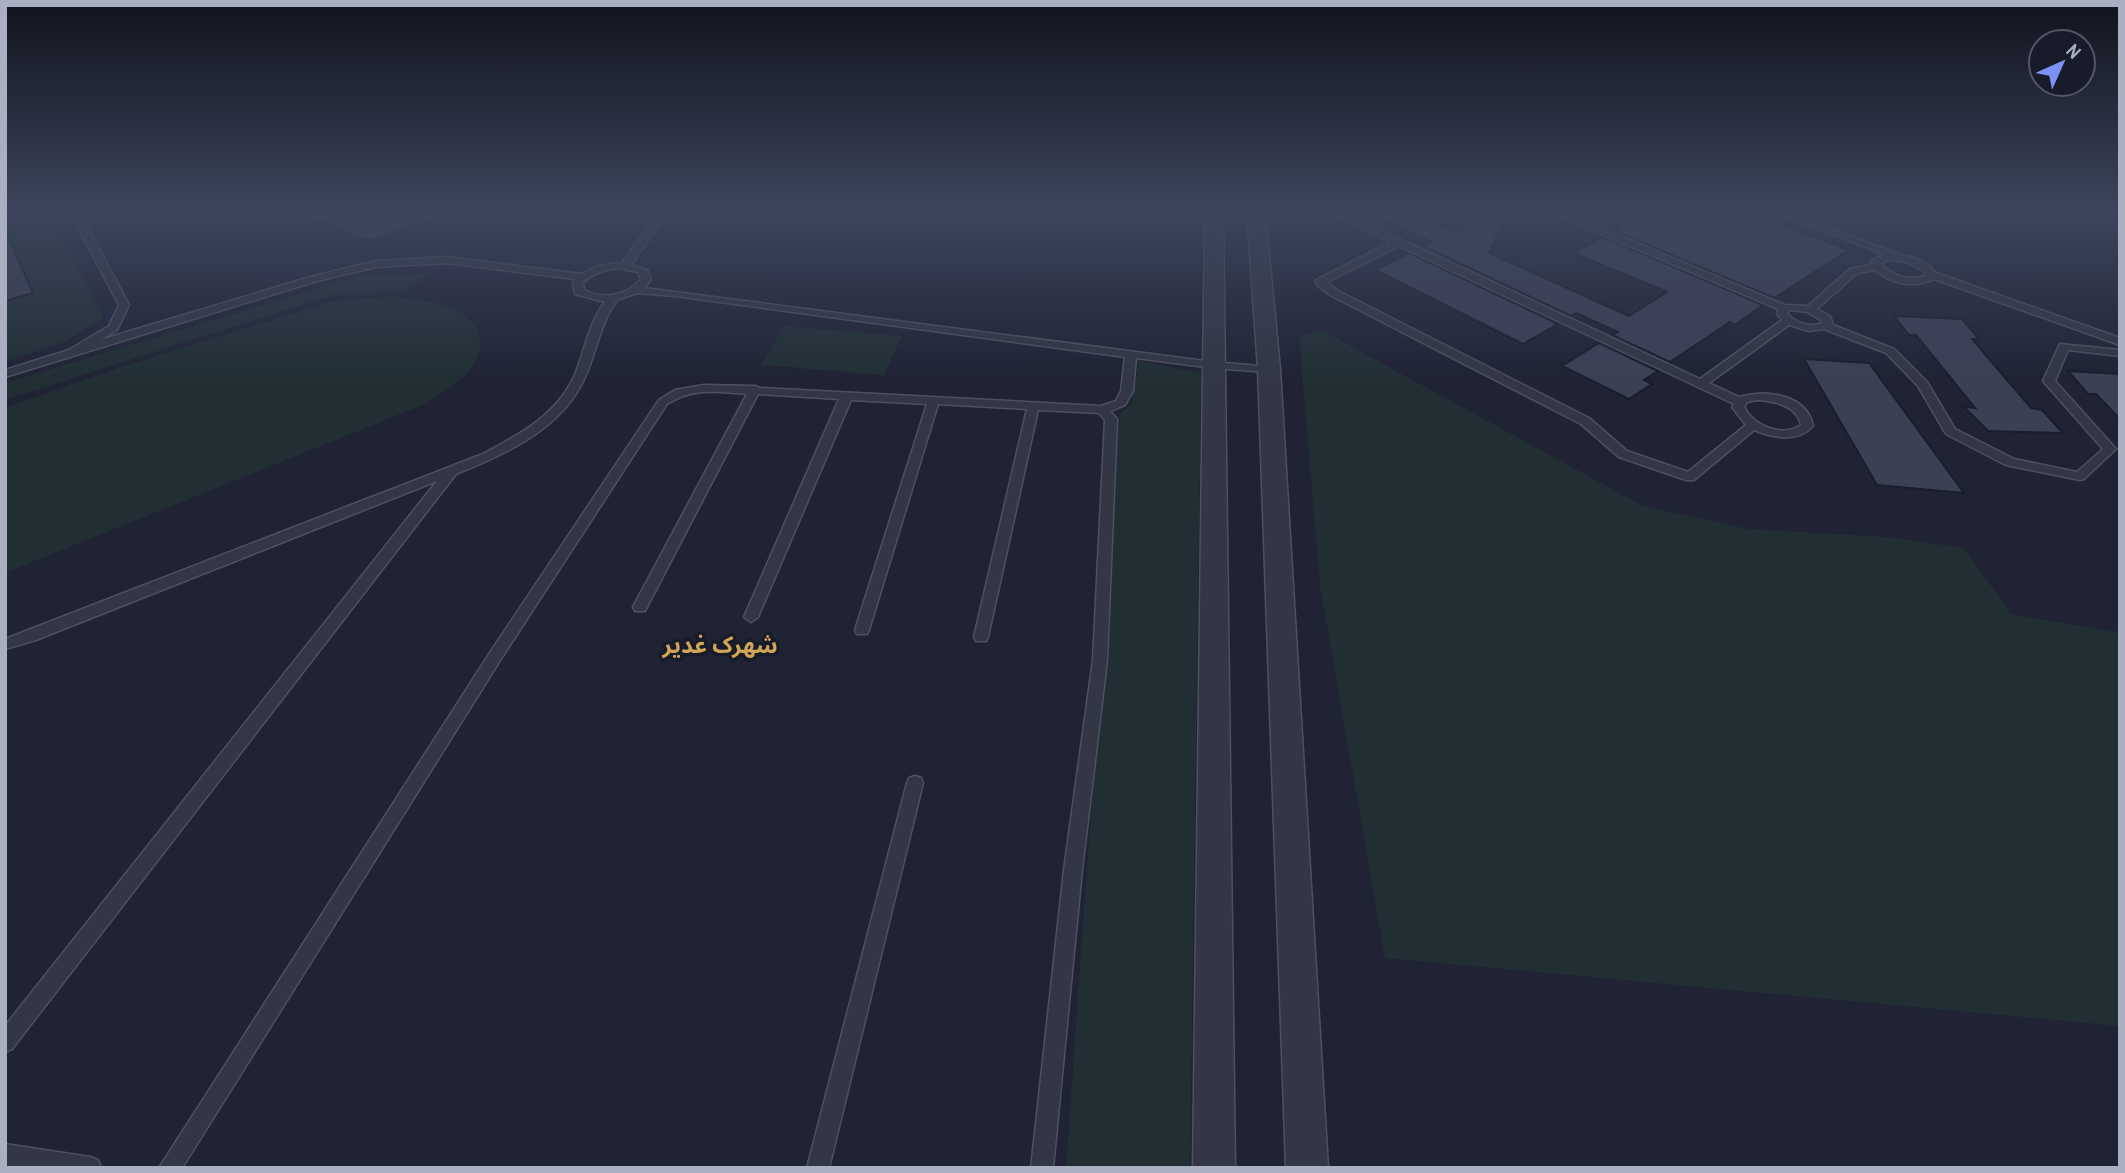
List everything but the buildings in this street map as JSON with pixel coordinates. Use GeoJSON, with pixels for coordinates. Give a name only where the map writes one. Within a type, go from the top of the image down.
{"type":"FeatureCollection","features":[{"type":"Feature","properties":{"kind":"street"},"geometry":{"type":"LineString","coordinates":[[1214,268],[1214,1168]]}},
{"type":"Feature","properties":{"kind":"street"},"geometry":{"type":"LineString","coordinates":[[1261,268],[1269,369],[1307,1168]]}},
{"type":"Feature","properties":{"kind":"lane"},"geometry":{"type":"LineString","coordinates":[[73,352],[113,328],[124,305],[104,268]]}},
{"type":"Feature","properties":{"kind":"lane"},"geometry":{"type":"LineString","coordinates":[[5,373],[314,279],[361,268]]}},
{"type":"Feature","properties":{"kind":"lane"},"geometry":{"type":"LineString","coordinates":[[508,268],[582,277]]}},
{"type":"Feature","properties":{"kind":"lane"},"geometry":{"type":"LineString","coordinates":[[600,268],[582,277],[578,282],[579,292],[592,298],[613,298],[636,290],[643,285],[646,274],[635,268]]}},
{"type":"Feature","properties":{"kind":"lane"},"geometry":{"type":"LineString","coordinates":[[1348,268],[1320,282],[1334,293],[1585,421],[1623,454],[1690,477],[1753,425]]}},
{"type":"Feature","properties":{"kind":"lane"},"geometry":{"type":"LineString","coordinates":[[1451,268],[1740,402],[1756,396],[1777,399],[1797,408],[1807,420],[1807,425],[1796,433],[1775,433],[1753,425],[1740,413],[1740,402]]}},
{"type":"Feature","properties":{"kind":"lane"},"geometry":{"type":"LineString","coordinates":[[1686,268],[1784,308],[1795,306],[1811,309],[1826,318],[1828,324],[1825,326]]}},
{"type":"Feature","properties":{"kind":"lane"},"geometry":{"type":"LineString","coordinates":[[1811,309],[1854,271],[1873,268]]}},
{"type":"Feature","properties":{"kind":"lane"},"geometry":{"type":"LineString","coordinates":[[1878,268],[1886,274],[1912,281],[1926,280],[1931,274]]}},
{"type":"Feature","properties":{"kind":"lane"},"geometry":{"type":"LineString","coordinates":[[1926,268],[1931,274],[2120,342]]}},
{"type":"Feature","properties":{"kind":"lane"},"geometry":{"type":"LineString","coordinates":[[636,290],[1213,365],[1269,369]]}},
{"type":"Feature","properties":{"kind":"lane"},"geometry":{"type":"LineString","coordinates":[[5,644],[487,457],[544,425],[577,383],[601,311],[613,298]]}},
{"type":"Feature","properties":{"kind":"lane"},"geometry":{"type":"LineString","coordinates":[[1784,308],[1782,314],[1788,321],[1807,328],[1825,326],[1890,351],[1923,384],[1950,431],[2010,462],[2080,476],[2110,449],[2049,381],[2064,346],[2120,352]]}},
{"type":"Feature","properties":{"kind":"lane"},"geometry":{"type":"LineString","coordinates":[[1702,383],[1788,321]]}},
{"type":"Feature","properties":{"kind":"lane"},"geometry":{"type":"LineString","coordinates":[[170,1168],[496,655],[663,402],[679,392],[704,388],[1102,410],[1121,403],[1127,391],[1131,353]]}},
{"type":"Feature","properties":{"kind":"lane"},"geometry":{"type":"LineString","coordinates":[[640,607],[755,389]]}},
{"type":"Feature","properties":{"kind":"lane"},"geometry":{"type":"LineString","coordinates":[[751,617],[847,395]]}},
{"type":"Feature","properties":{"kind":"lane"},"geometry":{"type":"LineString","coordinates":[[862,630],[934,401]]}},
{"type":"Feature","properties":{"kind":"lane"},"geometry":{"type":"LineString","coordinates":[[981,637],[1033,407]]}},
{"type":"Feature","properties":{"kind":"lane"},"geometry":{"type":"LineString","coordinates":[[1042,1168],[1073,870],[1100,660],[1111,419],[1102,410]]}},
{"type":"Feature","properties":{"kind":"lane"},"geometry":{"type":"LineString","coordinates":[[5,1042],[452,471]]}},
{"type":"Feature","properties":{"kind":"lane"},"geometry":{"type":"LineString","coordinates":[[818,1168],[915,783]]}},
{"type":"Feature","properties":{"kind":"lane"},"geometry":{"type":"LineString","coordinates":[[5,1155],[90,1168]]}},
{"type":"Feature","properties":{"kind":"shaded area"},"geometry":{"type":"Polygon","coordinates":[[[5,268],[78,268],[104,318],[66,341],[5,362],[5,268]]]}},
{"type":"Feature","properties":{"kind":"shaded area"},"geometry":{"type":"Polygon","coordinates":[[[432,273],[402,292],[332,295],[5,400],[5,383],[359,276],[432,273]]]}},
{"type":"Feature","properties":{"kind":"shaded area"},"geometry":{"type":"Polygon","coordinates":[[[400,297],[454,309],[468,318],[476,328],[480,344],[478,356],[464,376],[453,385],[420,406],[5,573],[5,408],[118,368],[327,303],[359,298],[400,297]]]}},
{"type":"Feature","properties":{"kind":"shaded area"},"geometry":{"type":"Polygon","coordinates":[[[784,326],[902,336],[884,375],[761,365],[784,326]]]}},
{"type":"Feature","properties":{"kind":"shaded area"},"geometry":{"type":"Polygon","coordinates":[[[1323,331],[1643,506],[1749,529],[1887,537],[1964,548],[2011,614],[2120,633],[2120,1026],[1385,958],[1320,586],[1299,336],[1323,331]]]}},
{"type":"Feature","properties":{"kind":"shaded area"},"geometry":{"type":"Polygon","coordinates":[[[1139,361],[1201,373],[1190,1168],[1066,1168],[1119,414],[1131,404],[1139,361]]]}},
{"type":"Feature","properties":{"kind":"district","name":"شهرک غدیر"},"geometry":{"type":"Point","coordinates":[720,644]}}]}
